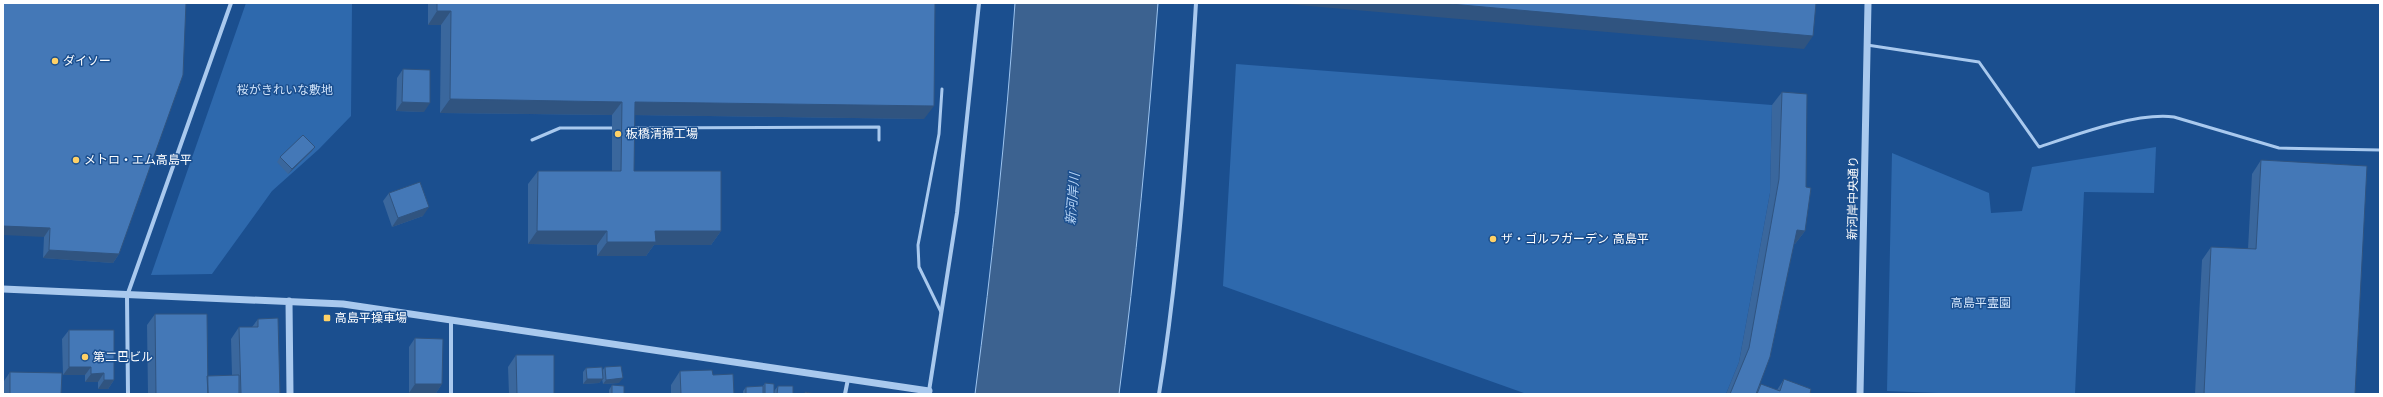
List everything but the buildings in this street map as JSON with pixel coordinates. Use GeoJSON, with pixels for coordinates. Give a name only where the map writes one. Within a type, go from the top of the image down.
{"type":"FeatureCollection","features":[{"type":"Feature","properties":{"kind":"street"},"geometry":{"type":"LineString","coordinates":[[128,394],[127,296],[231,3]]}},
{"type":"Feature","properties":{"kind":"street"},"geometry":{"type":"LineString","coordinates":[[3,289],[127,296],[343,304],[929,392],[957,213],[979,3]]}},
{"type":"Feature","properties":{"kind":"street"},"geometry":{"type":"LineString","coordinates":[[1159,394],[1169,336],[1179,248],[1196,3]]}},
{"type":"Feature","properties":{"kind":"street","name":"新河岸中央通り"},"geometry":{"type":"LineString","coordinates":[[1860,394],[1868,3]]}},
{"type":"Feature","properties":{"kind":"street"},"geometry":{"type":"LineString","coordinates":[[289,301],[290,394]]}},
{"type":"Feature","properties":{"kind":"street"},"geometry":{"type":"LineString","coordinates":[[451,320],[451,394]]}},
{"type":"Feature","properties":{"kind":"street"},"geometry":{"type":"LineString","coordinates":[[845,394],[848,379]]}},
{"type":"Feature","properties":{"kind":"lane"},"geometry":{"type":"LineString","coordinates":[[1867,45],[1979,62],[2039,147],[2097,128],[2162,115],[2174,117],[2279,148],[2380,150]]}},
{"type":"Feature","properties":{"kind":"lane"},"geometry":{"type":"LineString","coordinates":[[941,312],[918,267],[918,246],[939,134],[942,89]]}},
{"type":"Feature","properties":{"kind":"lane"},"geometry":{"type":"LineString","coordinates":[[532,140],[560,128],[612,128]]}},
{"type":"Feature","properties":{"kind":"lane"},"geometry":{"type":"LineString","coordinates":[[625,128],[879,128],[879,140]]}},
{"type":"Feature","properties":{"kind":"green space","name":"桜がきれいな敷地"},"geometry":{"type":"Polygon","coordinates":[[[246,3],[352,3],[351,116],[319,149],[272,191],[212,274],[151,275],[246,3]]]}},
{"type":"Feature","properties":{"kind":"green space","name":"ザ・ゴルフガーデン 高島平"},"geometry":{"type":"Polygon","coordinates":[[[1236,64],[1772,105],[1770,193],[1739,362],[1726,394],[1527,394],[1223,286],[1236,64]]]}},
{"type":"Feature","properties":{"kind":"green space","name":"高島平霊園"},"geometry":{"type":"Polygon","coordinates":[[[2156,147],[2154,193],[2084,192],[2075,394],[1963,394],[1887,391],[1892,153],[1989,193],[1991,213],[2022,211],[2032,167],[2156,147]]]}},
{"type":"Feature","properties":{"kind":"water","name":"新河岸川"},"geometry":{"type":"Polygon","coordinates":[[[1015,3],[1158,3],[1141,199],[1119,394],[975,394],[998,199],[1015,3]]]}},
{"type":"Feature","properties":{"kind":"place","name":"ダイソー"},"geometry":{"type":"Point","coordinates":[55,61]}},
{"type":"Feature","properties":{"kind":"place","name":"板橋清掃工場"},"geometry":{"type":"Point","coordinates":[618,134]}},
{"type":"Feature","properties":{"kind":"place","name":"メトロ・エム高島平"},"geometry":{"type":"Point","coordinates":[76,160]}},
{"type":"Feature","properties":{"kind":"place","name":"ザ・ゴルフガーデン 高島平"},"geometry":{"type":"Point","coordinates":[1493,239]}},
{"type":"Feature","properties":{"kind":"place","name":"高島平操車場"},"geometry":{"type":"Point","coordinates":[327,318]}},
{"type":"Feature","properties":{"kind":"place","name":"第二巴ビル"},"geometry":{"type":"Point","coordinates":[85,357]}}]}
